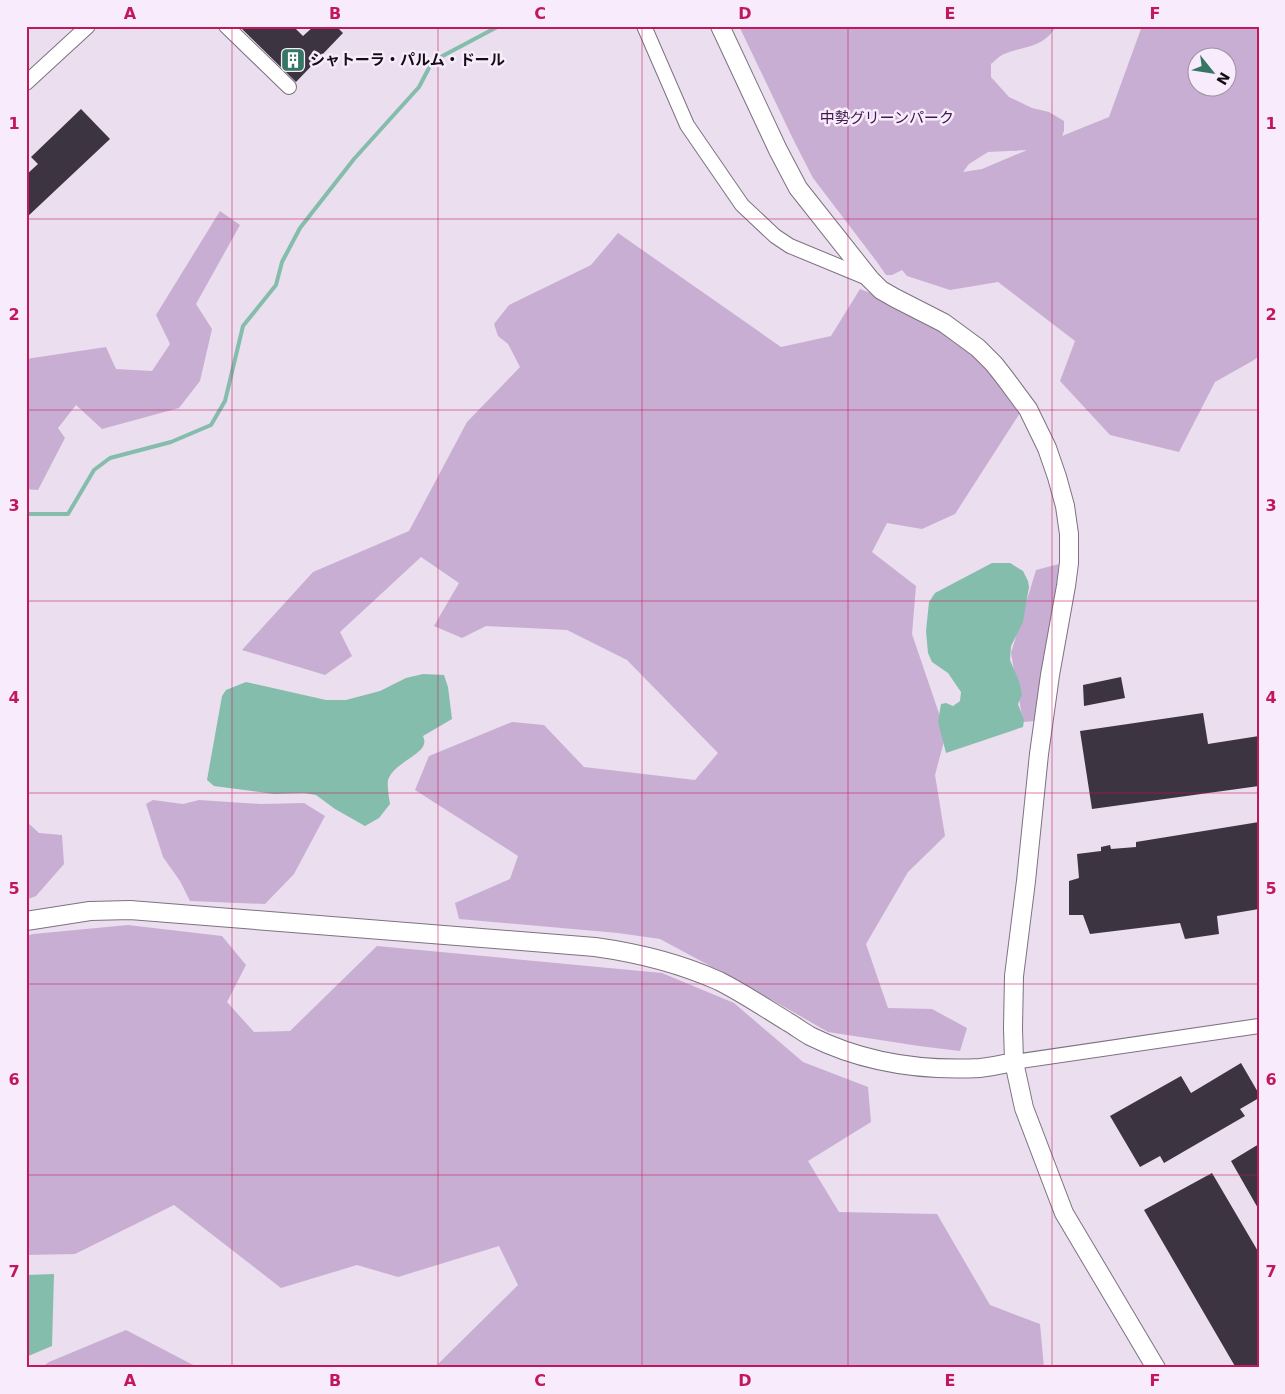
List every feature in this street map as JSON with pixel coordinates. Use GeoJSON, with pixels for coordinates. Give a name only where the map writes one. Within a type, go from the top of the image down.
{"type":"FeatureCollection","features":[{"type":"Feature","properties":{"kind":"street"},"geometry":{"type":"LineString","coordinates":[[26,82],[88,26]]}},
{"type":"Feature","properties":{"kind":"street"},"geometry":{"type":"LineString","coordinates":[[226,26],[289,87]]}},
{"type":"Feature","properties":{"kind":"street"},"geometry":{"type":"LineString","coordinates":[[644,26],[687,125],[742,205],[775,236],[790,246],[870,279]]}},
{"type":"Feature","properties":{"kind":"street"},"geometry":{"type":"LineString","coordinates":[[720,26],[778,150],[798,188],[870,279],[882,290],[950,327],[978,348],[1000,371],[1028,409],[1050,455],[1065,506],[1069,534],[1069,563],[1039,754],[1014,976],[1014,1062],[1024,1108],[1064,1213],[1156,1368]]}},
{"type":"Feature","properties":{"kind":"street"},"geometry":{"type":"LineString","coordinates":[[26,921],[90,911],[130,910],[595,947],[632,952],[674,964],[718,981],[743,994],[810,1036],[882,1061],[910,1066],[982,1068],[1259,1026]]}},
{"type":"Feature","properties":{"kind":"green space","name":"中勢グリーンパーク"},"geometry":{"type":"Polygon","coordinates":[[[739,26],[1056,26],[1046,39],[999,57],[991,64],[991,77],[1009,97],[1032,108],[1049,112],[1064,121],[1062,136],[1109,117],[1142,26],[1259,26],[1259,356],[1215,382],[1179,452],[1110,435],[1060,381],[1075,341],[998,282],[950,290],[907,276],[902,270],[892,275],[886,275],[813,178],[739,26]],[[1027,150],[988,152],[969,164],[963,172],[982,169],[1027,150]]]}},
{"type":"Feature","properties":{"kind":"green space"},"geometry":{"type":"Polygon","coordinates":[[[220,211],[240,225],[196,304],[212,329],[200,381],[179,408],[102,429],[76,405],[58,428],[65,438],[38,490],[26,489],[26,359],[106,347],[116,369],[152,371],[170,344],[156,315],[220,211]]]}},
{"type":"Feature","properties":{"kind":"green space"},"geometry":{"type":"Polygon","coordinates":[[[618,233],[781,347],[831,336],[860,289],[936,318],[978,358],[1020,413],[955,514],[922,529],[887,523],[872,552],[916,586],[912,634],[946,734],[935,775],[945,836],[908,872],[866,944],[888,1008],[932,1009],[967,1028],[960,1051],[828,1032],[660,939],[618,933],[459,919],[455,903],[510,879],[518,856],[415,790],[429,756],[512,722],[544,725],[584,767],[695,780],[718,753],[627,660],[567,630],[486,626],[462,638],[434,626],[459,583],[421,557],[340,632],[352,656],[325,675],[242,650],[313,572],[409,531],[467,422],[520,367],[508,344],[498,336],[494,324],[509,305],[591,265],[618,233]]]}},
{"type":"Feature","properties":{"kind":"green space"},"geometry":{"type":"Polygon","coordinates":[[[1059,564],[1052,632],[1036,721],[1023,722],[1011,653],[1036,570],[1059,564]]]}},
{"type":"Feature","properties":{"kind":"green space"},"geometry":{"type":"Polygon","coordinates":[[[153,800],[183,804],[199,800],[261,804],[304,803],[325,816],[294,874],[265,904],[190,901],[180,881],[163,857],[146,804],[153,800]]]}},
{"type":"Feature","properties":{"kind":"green space"},"geometry":{"type":"Polygon","coordinates":[[[26,821],[39,833],[62,835],[64,864],[36,896],[26,900],[26,821]]]}},
{"type":"Feature","properties":{"kind":"green space"},"geometry":{"type":"Polygon","coordinates":[[[128,925],[222,936],[246,965],[227,1002],[254,1032],[290,1031],[377,946],[662,973],[734,1003],[803,1062],[868,1087],[871,1122],[808,1161],[839,1212],[937,1214],[990,1305],[1040,1324],[1044,1368],[434,1368],[518,1285],[499,1246],[398,1277],[357,1265],[281,1288],[174,1205],[75,1254],[26,1255],[26,936],[128,925]]]}},
{"type":"Feature","properties":{"kind":"green space"},"geometry":{"type":"Polygon","coordinates":[[[126,1330],[199,1368],[40,1368],[49,1362],[126,1330]]]}},
{"type":"Feature","properties":{"kind":"shaded area"},"geometry":{"type":"Polygon","coordinates":[[[992,563],[1010,563],[1023,571],[1028,581],[1029,587],[1023,622],[1011,646],[1010,660],[1022,694],[1018,704],[1024,720],[1023,727],[946,753],[938,722],[941,704],[946,703],[953,706],[960,701],[961,692],[948,673],[932,662],[928,653],[926,631],[929,602],[935,593],[992,563]]]}},
{"type":"Feature","properties":{"kind":"shaded area"},"geometry":{"type":"Polygon","coordinates":[[[423,674],[444,675],[448,687],[452,719],[423,736],[422,748],[395,769],[388,780],[390,804],[379,818],[365,826],[335,809],[316,795],[304,793],[274,794],[214,786],[207,780],[222,696],[226,690],[246,682],[326,700],[346,700],[380,691],[406,678],[423,674]]]}},
{"type":"Feature","properties":{"kind":"shaded area"},"geometry":{"type":"Polygon","coordinates":[[[54,1274],[52,1346],[26,1357],[26,1275],[54,1274]]]}},
{"type":"Feature","properties":{"kind":"building","name":"シャトーラ・パルム・ドール"},"geometry":{"type":"Polygon","coordinates":[[[239,26],[293,26],[303,36],[314,26],[336,26],[343,33],[296,82],[239,26]]]}},
{"type":"Feature","properties":{"kind":"building"},"geometry":{"type":"Polygon","coordinates":[[[81,109],[110,139],[26,218],[26,175],[38,164],[31,157],[81,109]]]}},
{"type":"Feature","properties":{"kind":"building"},"geometry":{"type":"Polygon","coordinates":[[[1121,677],[1125,698],[1084,706],[1083,685],[1121,677]]]}},
{"type":"Feature","properties":{"kind":"building"},"geometry":{"type":"Polygon","coordinates":[[[1203,713],[1208,744],[1259,736],[1259,786],[1092,809],[1080,731],[1203,713]]]}},
{"type":"Feature","properties":{"kind":"building"},"geometry":{"type":"Polygon","coordinates":[[[1259,822],[1259,909],[1217,916],[1219,934],[1185,939],[1180,923],[1090,934],[1083,915],[1069,915],[1069,881],[1079,878],[1077,854],[1101,851],[1101,847],[1110,845],[1111,849],[1136,847],[1136,842],[1259,822]]]}},
{"type":"Feature","properties":{"kind":"building"},"geometry":{"type":"Polygon","coordinates":[[[1241,1063],[1259,1094],[1259,1098],[1240,1109],[1245,1116],[1164,1163],[1160,1156],[1140,1167],[1110,1116],[1181,1076],[1191,1093],[1241,1063]]]}},
{"type":"Feature","properties":{"kind":"building"},"geometry":{"type":"Polygon","coordinates":[[[1259,1144],[1259,1210],[1231,1161],[1259,1144]]]}},
{"type":"Feature","properties":{"kind":"building"},"geometry":{"type":"Polygon","coordinates":[[[1212,1173],[1259,1253],[1259,1368],[1236,1368],[1144,1210],[1212,1173]]]}},
{"type":"Feature","properties":{"kind":"waterway"},"geometry":{"type":"LineString","coordinates":[[26,514],[68,514],[94,470],[110,458],[171,442],[211,425],[225,401],[243,326],[276,285],[282,262],[300,228],[354,159],[419,87],[431,64],[435,60],[499,26]]}},
{"type":"Feature","properties":{"kind":"place","name":"シャトーラ・パルム・ドール"},"geometry":{"type":"Point","coordinates":[293,60]}}]}
